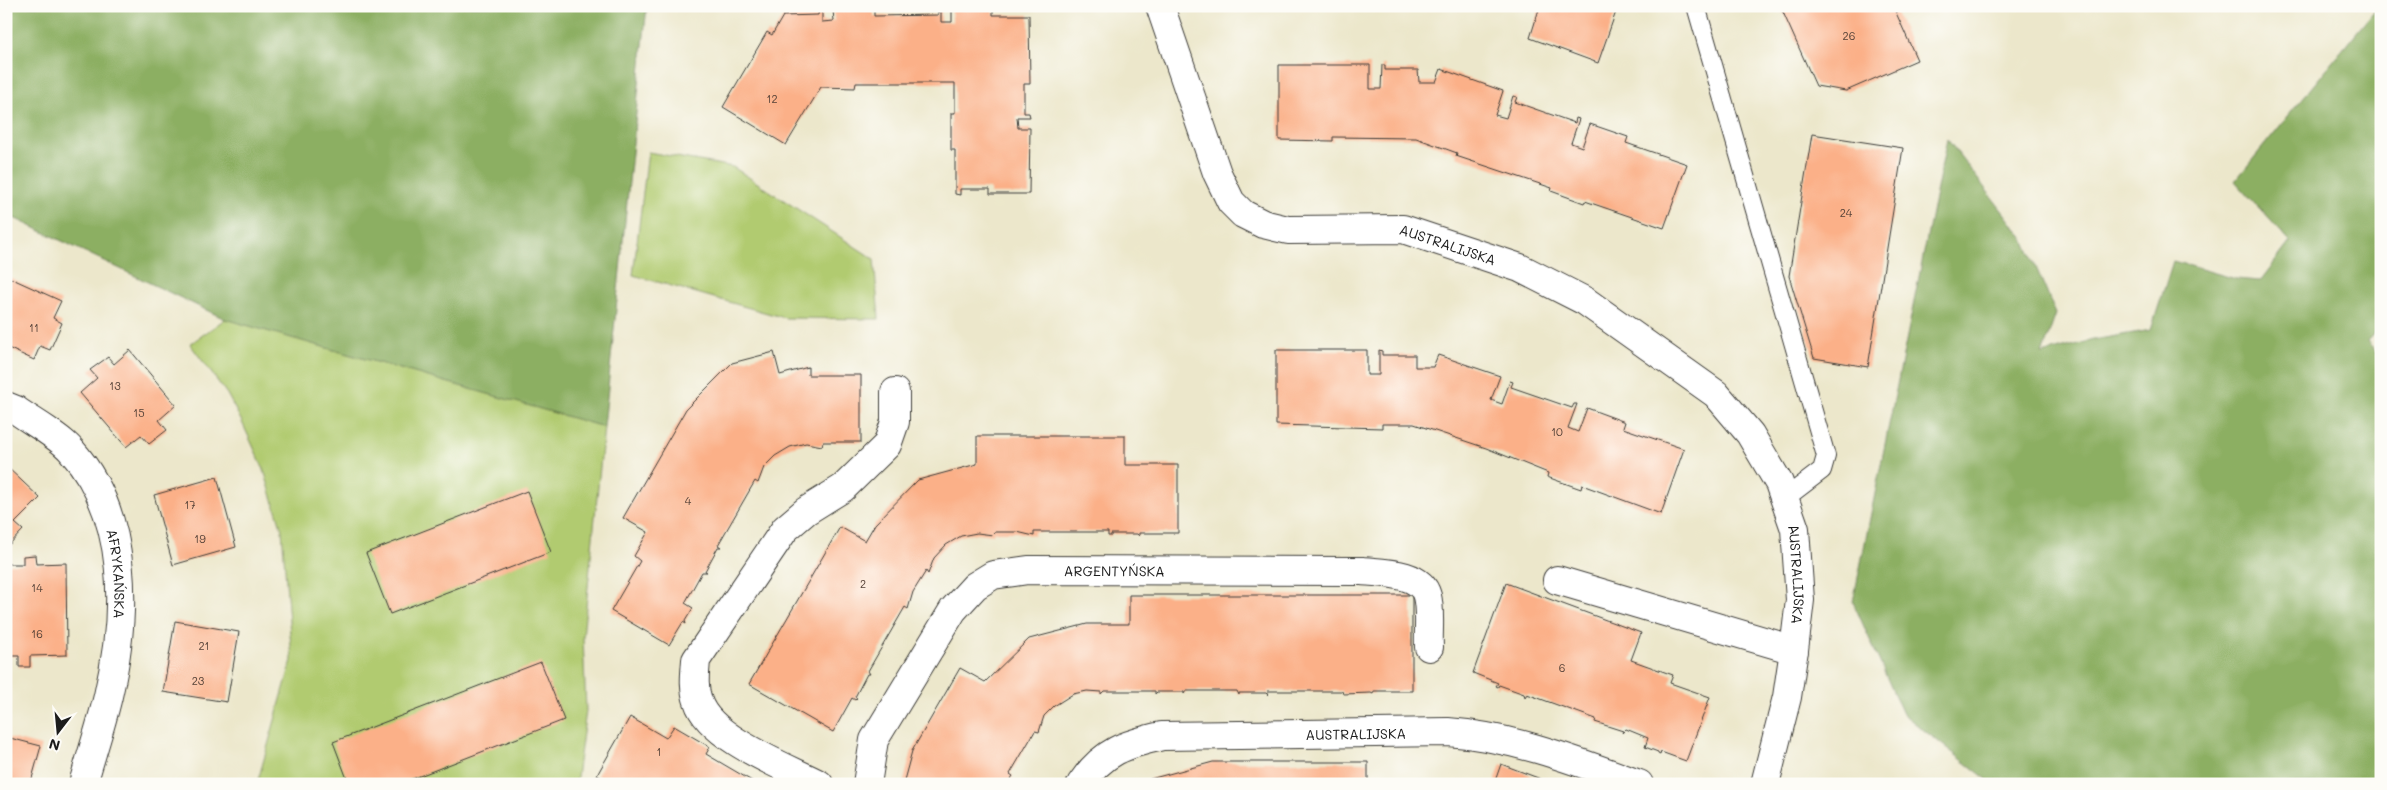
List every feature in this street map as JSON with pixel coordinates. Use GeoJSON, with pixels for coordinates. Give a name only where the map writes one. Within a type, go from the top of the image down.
{"type":"FeatureCollection","features":[{"type":"Feature","properties":{"kind":"street","name":"AUSTRALIJSKA"},"geometry":{"type":"LineString","coordinates":[[1160,6],[1217,172],[1231,202],[1243,214],[1263,224],[1288,230],[1403,229],[1520,268],[1585,301],[1653,347],[1716,394],[1750,434],[1779,483],[1795,530],[1799,591],[1794,650],[1787,697],[1765,784]]}},
{"type":"Feature","properties":{"kind":"street"},"geometry":{"type":"LineString","coordinates":[[819,784],[726,737],[711,724],[698,704],[694,684],[696,660],[785,529],[806,511],[843,488],[886,445],[895,422],[894,392]]}},
{"type":"Feature","properties":{"kind":"street","name":"AFRYKAŃSKA"},"geometry":{"type":"LineString","coordinates":[[6,406],[16,410],[71,449],[101,494],[114,530],[120,586],[118,631],[108,696],[83,784]]}},
{"type":"Feature","properties":{"kind":"street","name":"ARGENTYŃSKA"},"geometry":{"type":"LineString","coordinates":[[866,784],[874,740],[953,610],[974,586],[993,575],[1028,570],[1362,570],[1396,575],[1417,581],[1427,595],[1429,647]]}},
{"type":"Feature","properties":{"kind":"street"},"geometry":{"type":"LineString","coordinates":[[1557,580],[1794,650]]}},
{"type":"Feature","properties":{"kind":"street","name":"AUSTRALIJSKA"},"geometry":{"type":"LineString","coordinates":[[1081,784],[1108,754],[1130,743],[1162,736],[1448,732],[1475,734],[1516,742],[1561,755],[1639,784]]}},
{"type":"Feature","properties":{"kind":"lane"},"geometry":{"type":"LineString","coordinates":[[1696,6],[1826,456],[1822,470],[1784,498]]}},
{"type":"Feature","properties":{"kind":"green space"},"geometry":{"type":"Polygon","coordinates":[[[6,6],[647,6],[604,427],[225,319],[16,219],[6,217],[6,6]]]}},
{"type":"Feature","properties":{"kind":"green space"},"geometry":{"type":"Polygon","coordinates":[[[2378,6],[2381,6],[2381,326],[2367,341],[2381,357],[2381,784],[1993,784],[1903,714],[1853,602],[1947,139],[2024,239],[2056,314],[2042,354],[2093,340],[2151,330],[2173,261],[2236,279],[2260,281],[2290,242],[2235,181],[2378,6]]]}},
{"type":"Feature","properties":{"kind":"green space"},"geometry":{"type":"Polygon","coordinates":[[[648,152],[733,167],[874,259],[879,319],[785,318],[633,275],[648,152]]]}},
{"type":"Feature","properties":{"kind":"green space"},"geometry":{"type":"Polygon","coordinates":[[[225,319],[604,427],[583,637],[586,711],[576,784],[257,784],[292,660],[282,530],[264,470],[227,394],[190,344],[225,319]]]}},
{"type":"Feature","properties":{"kind":"building"},"geometry":{"type":"Polygon","coordinates":[[[1540,6],[1618,6],[1598,63],[1530,38],[1540,6]]]}},
{"type":"Feature","properties":{"kind":"building"},"geometry":{"type":"Polygon","coordinates":[[[1789,6],[1893,6],[1917,60],[1846,91],[1816,86],[1782,10],[1789,6]]]}},
{"type":"Feature","properties":{"kind":"building"},"geometry":{"type":"Polygon","coordinates":[[[874,8],[874,16],[938,15],[938,9],[941,9],[941,22],[952,22],[952,10],[993,9],[993,15],[1029,15],[1030,84],[1024,84],[1024,113],[1029,113],[1030,117],[1017,117],[1018,128],[1030,128],[1029,194],[990,194],[990,189],[960,189],[960,195],[955,194],[955,150],[951,150],[951,113],[955,113],[955,83],[856,83],[855,88],[821,87],[786,145],[723,107],[767,32],[772,35],[783,16],[818,15],[819,9],[822,9],[822,22],[834,21],[833,10],[874,8]]]}},
{"type":"Feature","properties":{"kind":"building"},"geometry":{"type":"Polygon","coordinates":[[[1279,65],[1370,65],[1370,89],[1381,89],[1382,65],[1385,65],[1385,70],[1418,70],[1419,82],[1436,82],[1441,69],[1503,91],[1495,115],[1506,118],[1513,96],[1517,97],[1515,102],[1575,123],[1576,118],[1579,119],[1571,143],[1582,147],[1590,124],[1628,137],[1626,143],[1687,164],[1664,228],[1585,201],[1584,203],[1551,191],[1552,188],[1456,156],[1457,153],[1416,138],[1333,137],[1333,141],[1279,140],[1279,65]]]}},
{"type":"Feature","properties":{"kind":"building"},"geometry":{"type":"Polygon","coordinates":[[[1812,134],[1903,148],[1868,367],[1814,358],[1789,276],[1812,134]]]}},
{"type":"Feature","properties":{"kind":"building"},"geometry":{"type":"Polygon","coordinates":[[[6,276],[61,301],[53,318],[62,323],[50,350],[40,346],[34,360],[6,347],[6,276]]]}},
{"type":"Feature","properties":{"kind":"building"},"geometry":{"type":"Polygon","coordinates":[[[130,350],[176,405],[159,420],[167,430],[149,444],[141,435],[126,447],[80,393],[97,378],[90,370],[108,357],[114,364],[130,350]]]}},
{"type":"Feature","properties":{"kind":"building"},"geometry":{"type":"Polygon","coordinates":[[[1276,350],[1367,350],[1367,375],[1379,375],[1379,350],[1382,351],[1382,355],[1415,355],[1415,367],[1433,367],[1438,355],[1500,376],[1491,400],[1502,404],[1510,381],[1513,382],[1511,387],[1572,408],[1574,404],[1577,404],[1568,428],[1578,432],[1587,408],[1625,422],[1623,428],[1684,449],[1661,514],[1582,485],[1581,489],[1547,477],[1548,473],[1486,448],[1414,424],[1382,424],[1382,428],[1276,425],[1276,350]]]}},
{"type":"Feature","properties":{"kind":"building"},"geometry":{"type":"Polygon","coordinates":[[[774,352],[780,375],[808,367],[808,375],[861,375],[861,442],[823,442],[822,446],[806,443],[790,447],[775,456],[764,467],[758,483],[755,481],[718,545],[721,547],[718,547],[705,571],[707,572],[702,572],[685,603],[693,608],[685,621],[686,624],[683,622],[669,645],[611,611],[640,561],[634,556],[648,532],[623,518],[686,409],[732,363],[774,352]]]}},
{"type":"Feature","properties":{"kind":"building"},"geometry":{"type":"Polygon","coordinates":[[[977,436],[1125,436],[1125,465],[1178,465],[1178,533],[1139,533],[1139,536],[1137,534],[1111,534],[1111,536],[1108,536],[1108,532],[1034,532],[1034,536],[1017,532],[994,532],[993,535],[977,533],[961,536],[946,545],[934,558],[928,574],[926,571],[913,592],[908,609],[905,607],[868,671],[870,674],[867,674],[855,697],[857,698],[855,700],[852,698],[833,732],[749,684],[840,527],[865,541],[875,524],[918,480],[977,464],[977,436]]]}},
{"type":"Feature","properties":{"kind":"building"},"geometry":{"type":"Polygon","coordinates":[[[6,466],[40,498],[15,523],[23,530],[6,548],[6,466]]]}},
{"type":"Feature","properties":{"kind":"building"},"geometry":{"type":"Polygon","coordinates":[[[217,477],[236,547],[173,565],[154,495],[217,477]]]}},
{"type":"Feature","properties":{"kind":"building"},"geometry":{"type":"Polygon","coordinates":[[[527,491],[551,552],[390,614],[366,553],[527,491]]]}},
{"type":"Feature","properties":{"kind":"building"},"geometry":{"type":"Polygon","coordinates":[[[35,555],[36,564],[66,563],[67,655],[30,656],[30,667],[19,667],[19,656],[8,656],[7,564],[23,564],[23,556],[35,555]]]}},
{"type":"Feature","properties":{"kind":"building"},"geometry":{"type":"Polygon","coordinates":[[[1506,583],[1641,633],[1631,660],[1673,675],[1670,683],[1710,697],[1686,761],[1661,752],[1660,755],[1658,752],[1645,747],[1648,738],[1626,729],[1622,733],[1623,731],[1595,722],[1596,719],[1527,694],[1525,697],[1524,694],[1499,685],[1498,687],[1496,686],[1498,683],[1473,673],[1506,583]]]}},
{"type":"Feature","properties":{"kind":"building"},"geometry":{"type":"Polygon","coordinates":[[[1129,595],[1412,595],[1412,691],[1374,691],[1373,694],[1343,694],[1342,691],[1268,691],[1268,695],[1266,693],[1239,693],[1239,695],[1237,691],[1186,691],[1184,694],[1184,692],[1157,692],[1155,694],[1155,691],[1104,691],[1101,694],[1101,692],[1087,691],[1073,694],[1054,706],[1044,716],[1039,732],[1035,731],[1010,774],[1013,776],[1007,784],[903,784],[912,751],[960,668],[985,682],[1029,639],[1087,624],[1129,624],[1129,595]]]}},
{"type":"Feature","properties":{"kind":"building"},"geometry":{"type":"Polygon","coordinates":[[[175,621],[239,632],[227,702],[163,692],[175,621]]]}},
{"type":"Feature","properties":{"kind":"building"},"geometry":{"type":"Polygon","coordinates":[[[541,662],[564,720],[399,784],[349,784],[333,742],[541,662]]]}},
{"type":"Feature","properties":{"kind":"building"},"geometry":{"type":"Polygon","coordinates":[[[630,717],[666,738],[674,726],[710,747],[706,754],[757,784],[611,784],[597,775],[630,717]]]}},
{"type":"Feature","properties":{"kind":"building"},"geometry":{"type":"Polygon","coordinates":[[[6,737],[41,746],[31,782],[36,784],[6,784],[6,737]]]}},
{"type":"Feature","properties":{"kind":"building"},"geometry":{"type":"Polygon","coordinates":[[[1213,762],[1368,762],[1368,784],[1145,784],[1150,779],[1213,762]]]}},
{"type":"Feature","properties":{"kind":"building"},"geometry":{"type":"Polygon","coordinates":[[[1501,764],[1554,784],[1494,784],[1501,764]]]}}]}
